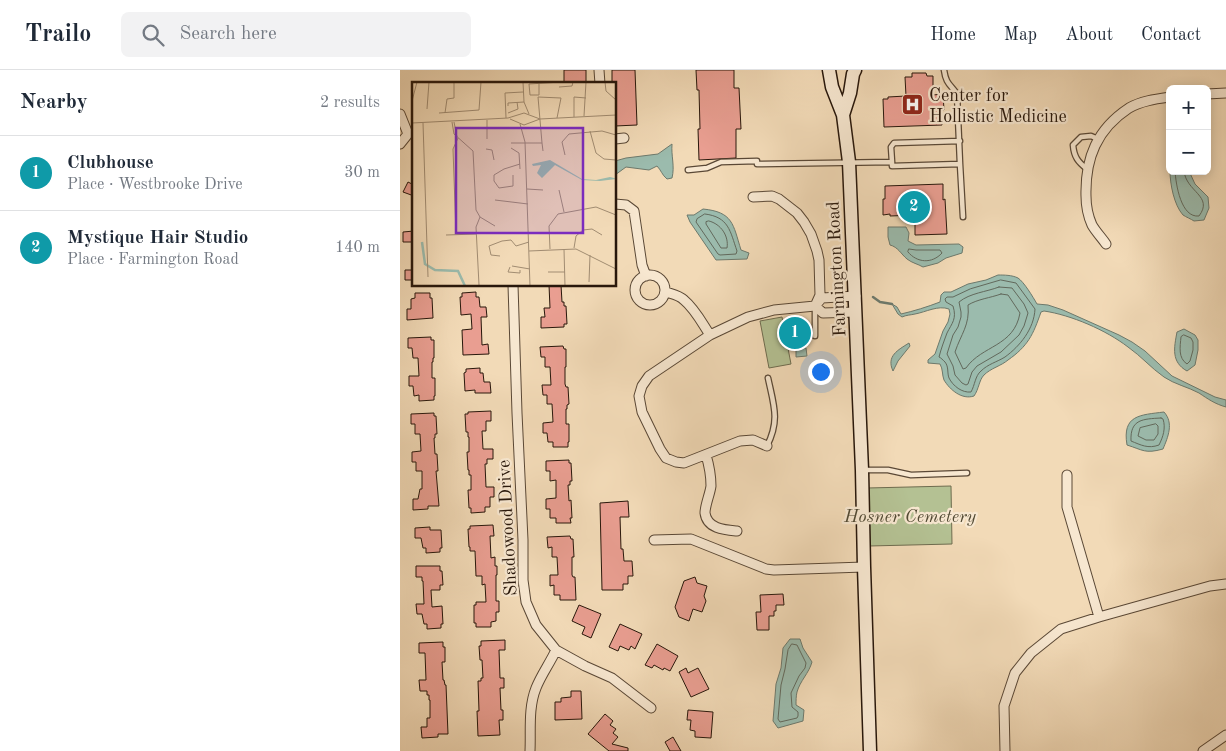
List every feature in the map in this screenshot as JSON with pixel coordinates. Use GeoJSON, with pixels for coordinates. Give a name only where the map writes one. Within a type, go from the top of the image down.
{"type":"FeatureCollection","features":[{"type":"Feature","properties":{"kind":"street","name":"Farmington Road"},"geometry":{"type":"LineString","coordinates":[[829,70],[832,87],[843,115],[849,162],[856,296],[870,751]]}},
{"type":"Feature","properties":{"kind":"street","name":"Farmington Road"},"geometry":{"type":"LineString","coordinates":[[843,115],[850,93],[854,70]]}},
{"type":"Feature","properties":{"kind":"street"},"geometry":{"type":"LineString","coordinates":[[1211,94],[1226,93]]}},
{"type":"Feature","properties":{"kind":"street"},"geometry":{"type":"LineString","coordinates":[[1106,244],[1092,225],[1086,207],[1088,162],[1095,144],[1104,129],[1131,107],[1148,100],[1166,98]]}},
{"type":"Feature","properties":{"kind":"street"},"geometry":{"type":"LineString","coordinates":[[400,114],[407,134],[400,144]]}},
{"type":"Feature","properties":{"kind":"street"},"geometry":{"type":"LineString","coordinates":[[753,197],[772,196],[779,199],[798,213],[811,234],[819,260],[820,295],[815,306]]}},
{"type":"Feature","properties":{"kind":"street"},"geometry":{"type":"LineString","coordinates":[[616,204],[626,205],[634,211],[642,265],[646,276]]}},
{"type":"Feature","properties":{"kind":"street"},"geometry":{"type":"LineString","coordinates":[[651,275],[660,278],[666,287],[666,292],[661,301],[652,305],[639,300],[635,291],[641,278],[646,276],[651,275]]}},
{"type":"Feature","properties":{"kind":"street","name":"Shadowood Drive"},"geometry":{"type":"LineString","coordinates":[[513,286],[524,592],[526,602],[536,625],[556,650],[612,678],[650,708]]}},
{"type":"Feature","properties":{"kind":"street"},"geometry":{"type":"LineString","coordinates":[[666,292],[683,298],[710,334]]}},
{"type":"Feature","properties":{"kind":"street"},"geometry":{"type":"LineString","coordinates":[[767,446],[753,440],[740,440],[684,463],[666,458],[642,412],[639,396],[642,386],[648,376],[710,334],[748,316],[774,310],[815,306],[822,298],[856,296]]}},
{"type":"Feature","properties":{"kind":"street"},"geometry":{"type":"LineString","coordinates":[[815,306],[823,313],[856,312]]}},
{"type":"Feature","properties":{"kind":"street"},"geometry":{"type":"LineString","coordinates":[[706,454],[711,476],[705,513],[711,524],[718,528],[737,531]]}},
{"type":"Feature","properties":{"kind":"street"},"geometry":{"type":"LineString","coordinates":[[1067,475],[1067,507],[1099,617]]}},
{"type":"Feature","properties":{"kind":"street"},"geometry":{"type":"LineString","coordinates":[[654,540],[691,539],[766,569],[864,567]]}},
{"type":"Feature","properties":{"kind":"street"},"geometry":{"type":"LineString","coordinates":[[1005,751],[1004,706],[1015,673],[1031,653],[1061,629],[1210,586],[1226,584]]}},
{"type":"Feature","properties":{"kind":"street"},"geometry":{"type":"LineString","coordinates":[[530,751],[531,712],[534,695],[541,677],[556,650]]}},
{"type":"Feature","properties":{"kind":"street"},"geometry":{"type":"LineString","coordinates":[[1203,751],[1226,735]]}},
{"type":"Feature","properties":{"kind":"lane"},"geometry":{"type":"LineString","coordinates":[[944,70],[945,80],[957,94],[963,217]]}},
{"type":"Feature","properties":{"kind":"lane"},"geometry":{"type":"LineString","coordinates":[[1088,169],[1080,164],[1074,153],[1074,145],[1081,137],[1091,136],[1098,139]]}},
{"type":"Feature","properties":{"kind":"lane"},"geometry":{"type":"LineString","coordinates":[[960,141],[894,143],[891,148],[892,166],[960,164]]}},
{"type":"Feature","properties":{"kind":"lane"},"geometry":{"type":"LineString","coordinates":[[688,170],[707,168],[721,162],[892,162]]}},
{"type":"Feature","properties":{"kind":"lane"},"geometry":{"type":"LineString","coordinates":[[815,306],[815,336]]}},
{"type":"Feature","properties":{"kind":"lane"},"geometry":{"type":"LineString","coordinates":[[767,446],[775,423],[775,409],[768,378]]}},
{"type":"Feature","properties":{"kind":"lane"},"geometry":{"type":"LineString","coordinates":[[862,470],[888,470],[911,475],[967,473]]}},
{"type":"Feature","properties":{"kind":"green space"},"geometry":{"type":"Polygon","coordinates":[[[782,317],[791,364],[769,368],[760,321],[782,317]]]}},
{"type":"Feature","properties":{"kind":"green space","name":"Hosner Cemetery"},"geometry":{"type":"Polygon","coordinates":[[[951,486],[952,544],[869,546],[867,488],[951,486]]]}},
{"type":"Feature","properties":{"kind":"water"},"geometry":{"type":"Polygon","coordinates":[[[672,144],[672,178],[667,179],[657,166],[649,170],[626,167],[616,174],[616,161],[658,154],[672,144]]]}},
{"type":"Feature","properties":{"kind":"water"},"geometry":{"type":"Polygon","coordinates":[[[1170,175],[1191,175],[1195,184],[1208,197],[1209,208],[1204,220],[1194,221],[1183,215],[1177,206],[1170,175]]]}},
{"type":"Feature","properties":{"kind":"water"},"geometry":{"type":"Polygon","coordinates":[[[703,209],[726,216],[733,226],[741,250],[749,253],[747,259],[716,260],[687,215],[694,215],[703,209]]]}},
{"type":"Feature","properties":{"kind":"water"},"geometry":{"type":"Polygon","coordinates":[[[888,227],[906,227],[909,233],[908,241],[916,245],[959,244],[963,247],[962,253],[923,267],[909,260],[890,245],[888,227]]]}},
{"type":"Feature","properties":{"kind":"water"},"geometry":{"type":"Polygon","coordinates":[[[998,275],[1018,278],[1026,286],[1037,304],[1063,310],[1132,342],[1145,351],[1172,376],[1215,397],[1226,400],[1226,407],[1168,379],[1128,347],[1099,329],[1065,316],[1044,311],[1041,312],[1025,345],[1015,355],[984,375],[974,396],[965,397],[957,393],[944,380],[940,364],[928,363],[928,360],[935,354],[948,322],[949,309],[936,308],[902,317],[892,304],[897,307],[901,314],[911,312],[940,302],[941,295],[944,292],[951,292],[968,284],[998,275]]]}},
{"type":"Feature","properties":{"kind":"water"},"geometry":{"type":"Polygon","coordinates":[[[1184,329],[1195,335],[1198,340],[1195,365],[1187,371],[1178,363],[1175,354],[1177,332],[1184,329]]]}},
{"type":"Feature","properties":{"kind":"water"},"geometry":{"type":"Polygon","coordinates":[[[803,340],[803,348],[806,348],[807,356],[796,357],[796,341],[803,340]]]}},
{"type":"Feature","properties":{"kind":"water"},"geometry":{"type":"Polygon","coordinates":[[[909,343],[910,346],[893,371],[891,366],[892,357],[909,343]]]}},
{"type":"Feature","properties":{"kind":"water"},"geometry":{"type":"Polygon","coordinates":[[[1164,412],[1169,425],[1163,449],[1148,451],[1127,445],[1126,435],[1130,422],[1140,416],[1164,412]]]}},
{"type":"Feature","properties":{"kind":"water"},"geometry":{"type":"Polygon","coordinates":[[[790,639],[800,639],[803,648],[812,662],[796,695],[796,705],[804,710],[803,721],[778,728],[773,721],[776,684],[781,668],[783,648],[790,639]]]}},
{"type":"Feature","properties":{"kind":"building"},"geometry":{"type":"Polygon","coordinates":[[[564,70],[586,70],[586,82],[564,82],[564,70]]]}},
{"type":"Feature","properties":{"kind":"building"},"geometry":{"type":"Polygon","coordinates":[[[612,70],[635,70],[637,125],[616,126],[616,82],[612,82],[612,70]]]}},
{"type":"Feature","properties":{"kind":"building"},"geometry":{"type":"Polygon","coordinates":[[[696,70],[734,70],[734,88],[739,88],[741,129],[736,129],[736,158],[699,160],[699,90],[697,90],[696,70]]]}},
{"type":"Feature","properties":{"kind":"building","name":"Center for Hollistic Medicine"},"geometry":{"type":"Polygon","coordinates":[[[912,73],[926,73],[927,76],[933,76],[933,95],[943,94],[944,110],[941,110],[942,125],[884,127],[883,99],[906,96],[905,77],[912,77],[912,73]]]}},
{"type":"Feature","properties":{"kind":"building"},"geometry":{"type":"Polygon","coordinates":[[[408,182],[412,184],[412,195],[403,192],[408,182]]]}},
{"type":"Feature","properties":{"kind":"building"},"geometry":{"type":"Polygon","coordinates":[[[943,184],[947,234],[915,235],[915,215],[883,215],[885,186],[943,184]]]}},
{"type":"Feature","properties":{"kind":"building"},"geometry":{"type":"Polygon","coordinates":[[[412,231],[412,242],[403,242],[403,232],[412,231]]]}},
{"type":"Feature","properties":{"kind":"building"},"geometry":{"type":"Polygon","coordinates":[[[405,270],[412,270],[412,280],[405,280],[405,270]]]}},
{"type":"Feature","properties":{"kind":"building"},"geometry":{"type":"Polygon","coordinates":[[[549,286],[561,286],[562,302],[566,306],[567,324],[564,324],[564,327],[541,328],[541,317],[545,317],[544,308],[550,308],[549,286]]]}},
{"type":"Feature","properties":{"kind":"building"},"geometry":{"type":"Polygon","coordinates":[[[476,292],[476,297],[479,297],[480,307],[486,307],[487,317],[481,317],[482,345],[488,344],[489,354],[463,355],[462,330],[472,329],[471,314],[461,315],[460,297],[462,297],[462,293],[476,292]]]}},
{"type":"Feature","properties":{"kind":"building"},"geometry":{"type":"Polygon","coordinates":[[[415,293],[430,293],[433,318],[407,320],[407,309],[411,309],[411,299],[415,298],[415,293]]]}},
{"type":"Feature","properties":{"kind":"building"},"geometry":{"type":"Polygon","coordinates":[[[803,328],[803,336],[788,337],[788,329],[803,328]]]}},
{"type":"Feature","properties":{"kind":"building"},"geometry":{"type":"Polygon","coordinates":[[[431,337],[431,340],[434,340],[432,378],[435,378],[435,396],[434,400],[419,401],[419,395],[414,396],[413,386],[409,386],[409,376],[419,376],[418,358],[413,358],[412,348],[408,348],[408,338],[431,337]]]}},
{"type":"Feature","properties":{"kind":"building"},"geometry":{"type":"Polygon","coordinates":[[[563,346],[566,349],[565,384],[568,387],[569,404],[566,409],[566,424],[569,424],[569,442],[568,447],[553,447],[553,442],[548,442],[547,433],[543,433],[543,423],[553,422],[552,404],[547,404],[547,395],[543,395],[542,385],[551,385],[550,367],[545,367],[545,357],[541,357],[540,347],[563,346]]]}},
{"type":"Feature","properties":{"kind":"building"},"geometry":{"type":"Polygon","coordinates":[[[480,368],[480,373],[483,373],[484,382],[490,382],[491,393],[475,393],[475,390],[465,391],[464,373],[466,369],[480,368]]]}},
{"type":"Feature","properties":{"kind":"building"},"geometry":{"type":"Polygon","coordinates":[[[491,411],[491,421],[486,421],[486,431],[482,431],[483,449],[493,449],[493,459],[487,459],[487,464],[485,464],[486,487],[494,487],[494,497],[490,497],[490,507],[485,507],[485,512],[471,513],[468,490],[471,490],[471,475],[469,475],[468,470],[467,452],[469,452],[469,437],[468,432],[466,432],[465,414],[468,414],[468,412],[491,411]]]}},
{"type":"Feature","properties":{"kind":"building"},"geometry":{"type":"Polygon","coordinates":[[[434,413],[434,416],[436,416],[437,434],[435,434],[434,438],[435,454],[437,454],[438,471],[436,471],[439,506],[428,506],[428,509],[413,510],[413,499],[418,499],[420,489],[422,489],[422,471],[416,471],[416,462],[412,462],[412,452],[421,451],[420,434],[415,434],[415,424],[411,424],[411,414],[434,413]]]}},
{"type":"Feature","properties":{"kind":"building"},"geometry":{"type":"Polygon","coordinates":[[[569,460],[569,463],[571,463],[572,481],[568,485],[569,501],[571,500],[571,523],[556,523],[556,518],[550,518],[550,509],[546,509],[546,499],[556,498],[556,480],[550,481],[550,471],[546,471],[546,461],[569,460]]]}},
{"type":"Feature","properties":{"kind":"building"},"geometry":{"type":"Polygon","coordinates":[[[628,501],[629,517],[620,517],[621,549],[623,549],[624,561],[632,561],[633,576],[628,576],[628,584],[623,584],[623,590],[602,590],[600,503],[628,501]]]}},
{"type":"Feature","properties":{"kind":"building"},"geometry":{"type":"Polygon","coordinates":[[[493,525],[494,536],[490,536],[491,558],[495,557],[495,566],[497,566],[496,601],[499,601],[499,612],[496,612],[496,621],[491,622],[491,627],[476,627],[476,623],[474,623],[474,605],[476,605],[476,602],[486,602],[485,584],[482,585],[482,576],[476,576],[475,551],[470,551],[468,529],[470,529],[470,526],[493,525]]]}},
{"type":"Feature","properties":{"kind":"building"},"geometry":{"type":"Polygon","coordinates":[[[430,527],[430,530],[441,530],[442,548],[440,548],[440,552],[426,553],[426,548],[423,548],[421,538],[415,538],[415,528],[430,527]]]}},
{"type":"Feature","properties":{"kind":"building"},"geometry":{"type":"Polygon","coordinates":[[[570,536],[573,539],[572,575],[575,577],[576,600],[560,600],[560,595],[554,595],[554,585],[550,586],[550,575],[558,575],[557,557],[552,557],[552,547],[548,548],[547,537],[570,536]]]}},
{"type":"Feature","properties":{"kind":"building"},"geometry":{"type":"Polygon","coordinates":[[[416,566],[440,566],[443,585],[440,585],[440,590],[431,590],[432,607],[442,606],[443,624],[441,624],[441,628],[427,629],[427,624],[424,624],[422,614],[417,614],[416,604],[424,604],[423,581],[422,577],[416,577],[416,566]]]}},
{"type":"Feature","properties":{"kind":"building"},"geometry":{"type":"Polygon","coordinates":[[[695,577],[697,583],[707,586],[704,596],[706,601],[702,612],[693,609],[689,621],[679,617],[675,607],[684,581],[695,577]]]}},
{"type":"Feature","properties":{"kind":"building"},"geometry":{"type":"Polygon","coordinates":[[[783,594],[784,605],[776,605],[774,616],[769,616],[769,630],[757,630],[756,612],[761,612],[760,595],[783,594]]]}},
{"type":"Feature","properties":{"kind":"building"},"geometry":{"type":"Polygon","coordinates":[[[579,605],[601,614],[591,638],[582,634],[585,627],[572,621],[579,605]]]}},
{"type":"Feature","properties":{"kind":"building"},"geometry":{"type":"Polygon","coordinates":[[[620,624],[642,634],[635,649],[631,646],[629,650],[620,646],[618,651],[609,647],[620,624]]]}},
{"type":"Feature","properties":{"kind":"building"},"geometry":{"type":"Polygon","coordinates":[[[505,640],[505,650],[499,650],[500,678],[504,678],[504,688],[500,688],[503,720],[499,720],[500,735],[478,736],[478,681],[481,681],[481,678],[483,678],[479,646],[481,646],[481,641],[505,640]]]}},
{"type":"Feature","properties":{"kind":"building"},"geometry":{"type":"Polygon","coordinates":[[[443,642],[445,662],[442,662],[443,680],[446,685],[448,734],[438,734],[438,737],[422,738],[421,727],[427,727],[427,718],[430,718],[430,700],[427,691],[420,691],[419,680],[426,680],[425,653],[419,653],[419,643],[443,642]]]}},
{"type":"Feature","properties":{"kind":"building"},"geometry":{"type":"Polygon","coordinates":[[[657,644],[678,656],[670,671],[664,668],[663,670],[654,665],[652,668],[645,665],[657,644]]]}},
{"type":"Feature","properties":{"kind":"building"},"geometry":{"type":"Polygon","coordinates":[[[686,668],[688,673],[698,668],[709,689],[691,697],[679,672],[686,668]]]}},
{"type":"Feature","properties":{"kind":"building"},"geometry":{"type":"Polygon","coordinates":[[[571,691],[581,691],[582,719],[555,720],[555,702],[561,702],[561,698],[571,697],[571,691]]]}},
{"type":"Feature","properties":{"kind":"building"},"geometry":{"type":"Polygon","coordinates":[[[688,710],[713,712],[711,738],[695,737],[695,731],[690,730],[691,720],[687,720],[688,710]]]}},
{"type":"Feature","properties":{"kind":"building"},"geometry":{"type":"Polygon","coordinates":[[[605,714],[613,721],[610,725],[616,729],[613,733],[618,737],[612,744],[628,748],[628,751],[609,751],[588,734],[605,714]]]}},
{"type":"Feature","properties":{"kind":"building"},"geometry":{"type":"Polygon","coordinates":[[[673,737],[681,751],[670,751],[665,742],[673,737]]]}},
{"type":"Feature","properties":{"kind":"waterway"},"geometry":{"type":"LineString","coordinates":[[873,297],[880,302],[892,304]]}},
{"type":"Feature","properties":{"kind":"place","name":"Center for Hollistic Medicine"},"geometry":{"type":"Point","coordinates":[913,105]}},
{"type":"Feature","properties":{"kind":"place","name":"Mystique Hair Studio"},"geometry":{"type":"Point","coordinates":[914,207]}},
{"type":"Feature","properties":{"kind":"place","name":"Clubhouse"},"geometry":{"type":"Point","coordinates":[795,333]}}]}
